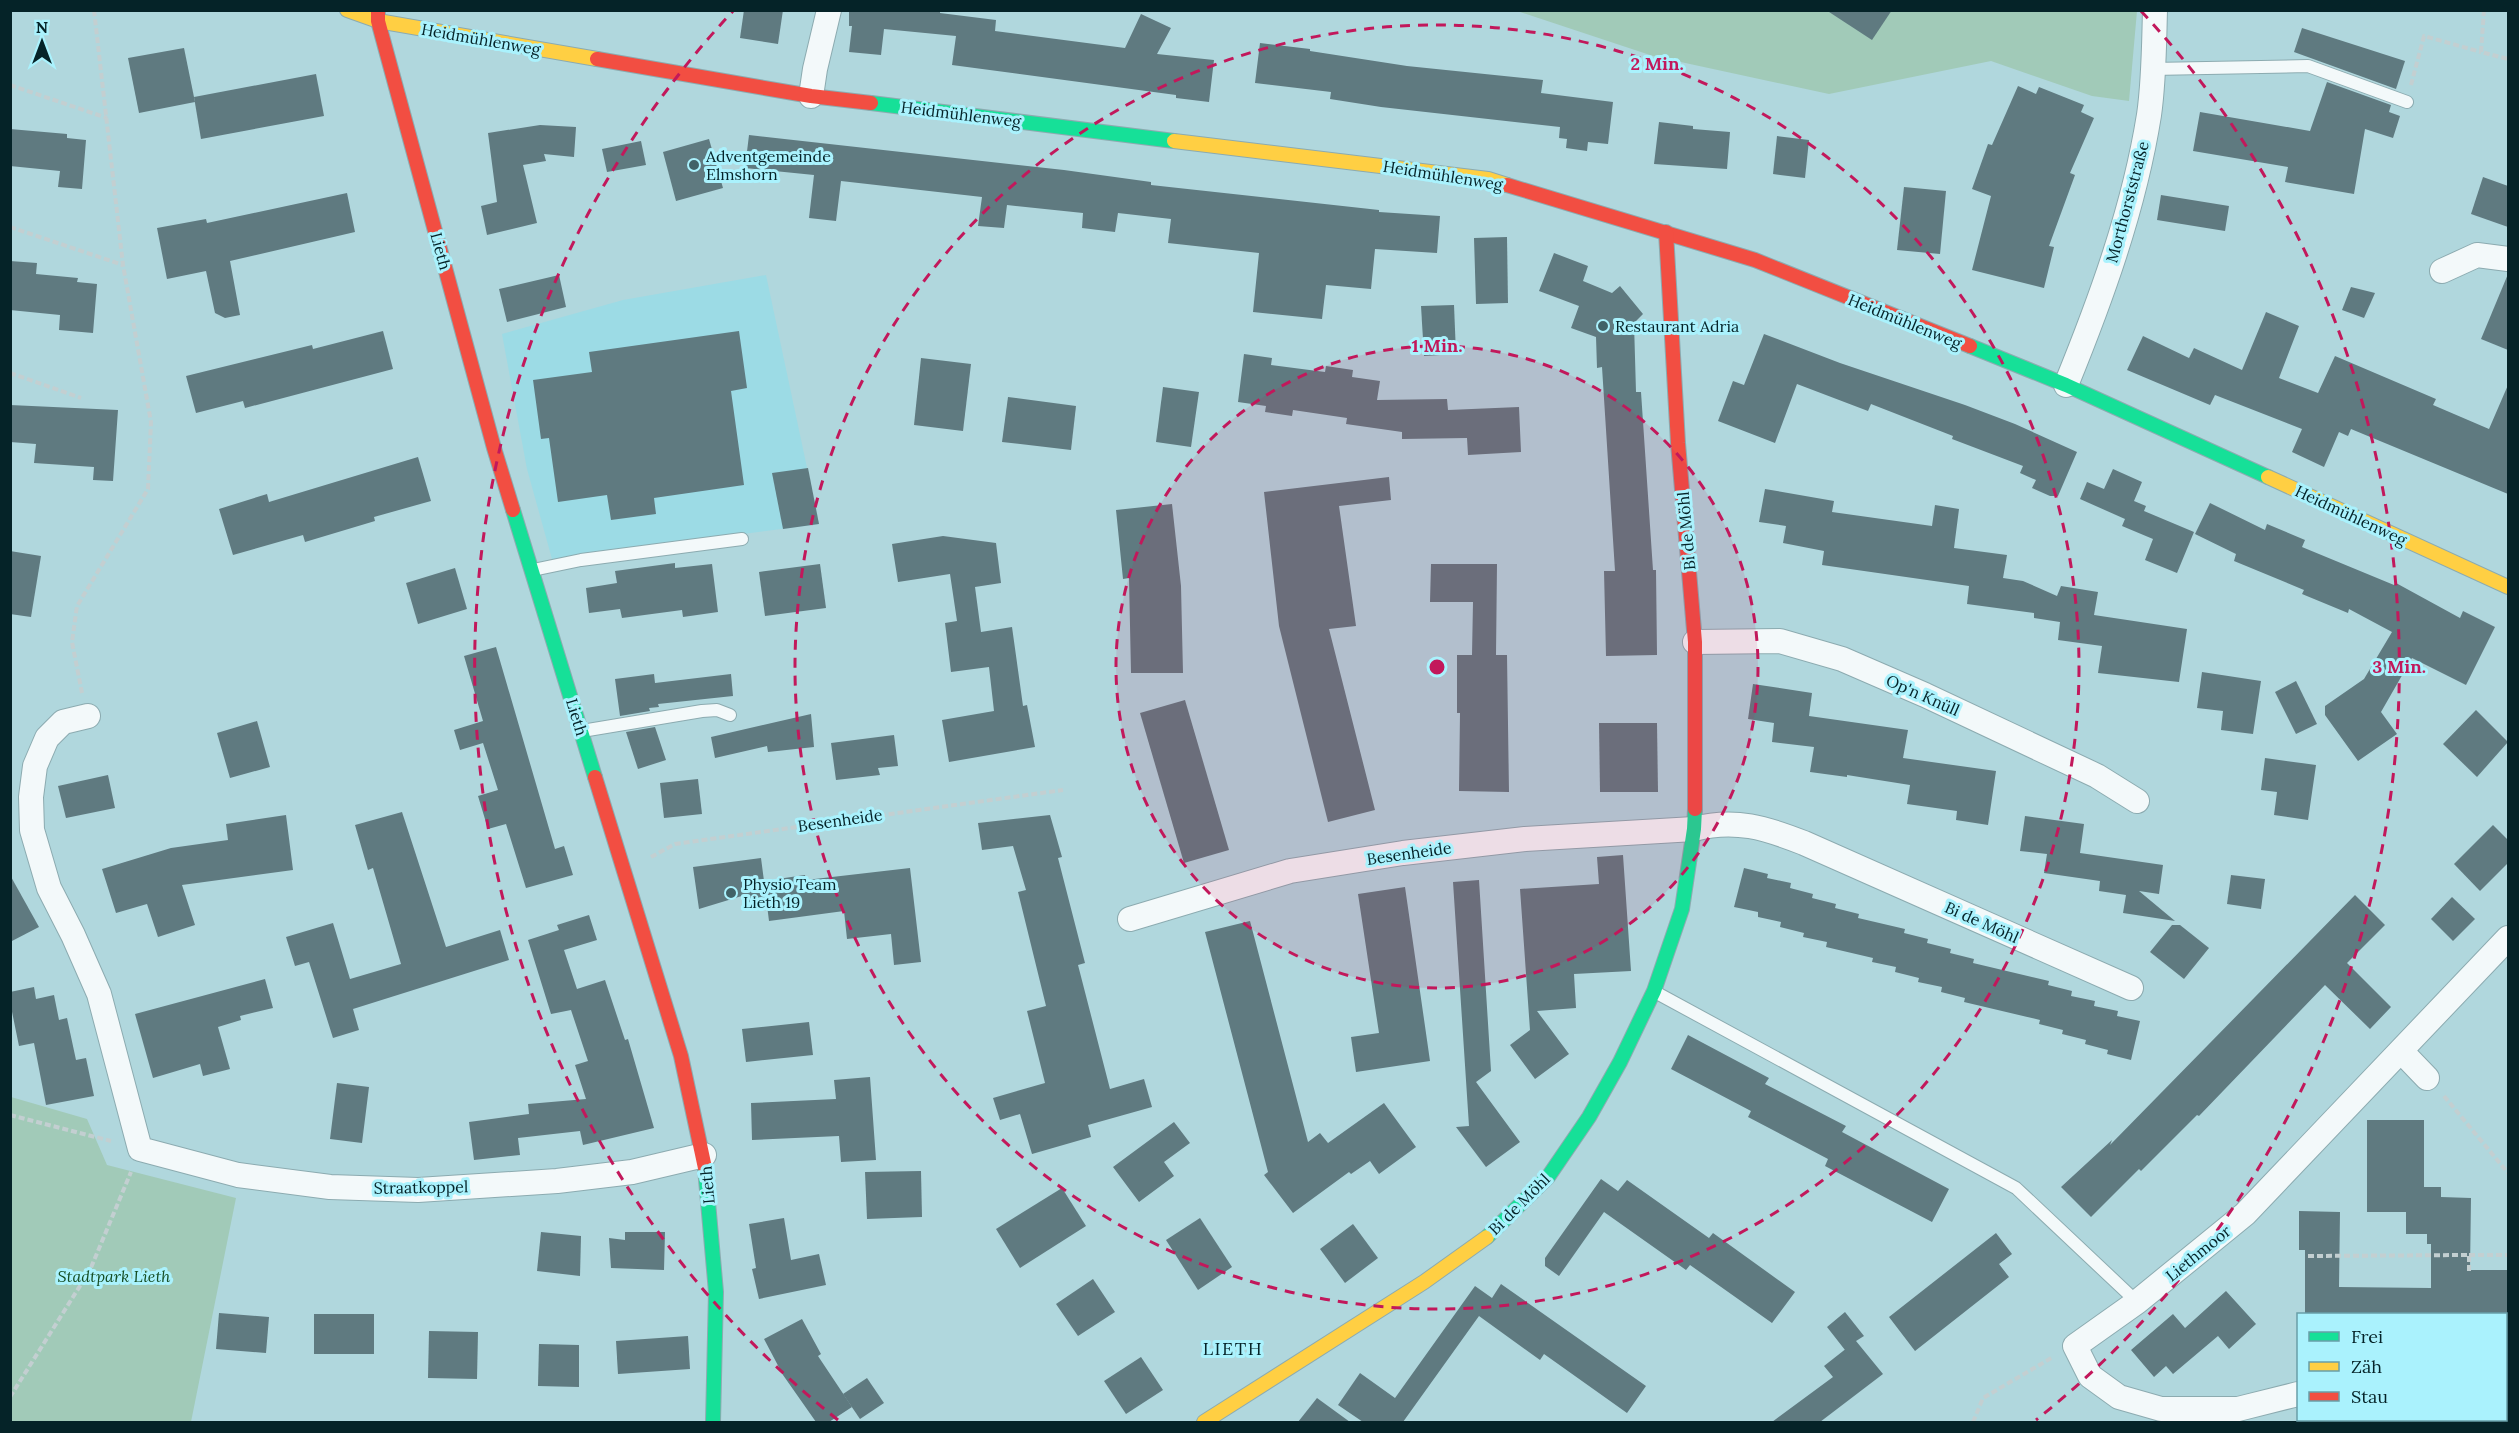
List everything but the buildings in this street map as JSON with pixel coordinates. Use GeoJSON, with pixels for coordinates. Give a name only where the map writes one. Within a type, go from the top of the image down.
{"type":"FeatureCollection","features":[{"type":"Feature","properties":{"kind":"street","name":"Heidmühlenweg"},"geometry":{"type":"LineString","coordinates":[[347,10],[812,96],[1488,179],[1755,260],[2066,386],[2508,587]]}},
{"type":"Feature","properties":{"kind":"street"},"geometry":{"type":"LineString","coordinates":[[812,96],[815,69],[829,10]]}},
{"type":"Feature","properties":{"kind":"street","name":"Morthorststraße"},"geometry":{"type":"LineString","coordinates":[[2066,386],[2100,296],[2136,178],[2149,114],[2156,10]]}},
{"type":"Feature","properties":{"kind":"street","name":"Lieth"},"geometry":{"type":"LineString","coordinates":[[378,16],[494,448],[681,1056],[704,1155],[716,1292],[712,1422]]}},
{"type":"Feature","properties":{"kind":"street","name":"Bi de Möhl"},"geometry":{"type":"LineString","coordinates":[[1204,1422],[1424,1282],[1488,1236],[1548,1177],[1573,1141],[1620,1062],[1654,991],[1682,909],[1694,830],[1695,642],[1678,442],[1666,232]]}},
{"type":"Feature","properties":{"kind":"street"},"geometry":{"type":"LineString","coordinates":[[2442,271],[2477,255],[2508,259]]}},
{"type":"Feature","properties":{"kind":"street","name":"Op'n Knüll"},"geometry":{"type":"LineString","coordinates":[[1695,642],[1780,641],[1842,659],[1925,695],[2097,776],[2137,801]]}},
{"type":"Feature","properties":{"kind":"street"},"geometry":{"type":"LineString","coordinates":[[87,716],[63,722],[47,738],[35,766],[31,797],[32,830],[49,888],[99,994],[140,1149]]}},
{"type":"Feature","properties":{"kind":"street","name":"Bi de Möhl"},"geometry":{"type":"LineString","coordinates":[[1694,830],[1715,824],[1764,828],[1804,843],[2131,988]]}},
{"type":"Feature","properties":{"kind":"street","name":"Besenheide"},"geometry":{"type":"LineString","coordinates":[[1130,919],[1290,871],[1403,853],[1525,839],[1694,830]]}},
{"type":"Feature","properties":{"kind":"street","name":"Liethmoor"},"geometry":{"type":"LineString","coordinates":[[2075,1346],[2137,1302],[2245,1214],[2402,1052],[2425,1024],[2508,938]]}},
{"type":"Feature","properties":{"kind":"street"},"geometry":{"type":"LineString","coordinates":[[2402,1052],[2427,1078]]}},
{"type":"Feature","properties":{"kind":"street","name":"Straatkoppel"},"geometry":{"type":"LineString","coordinates":[[140,1149],[238,1175],[330,1187],[418,1190],[557,1181],[632,1172],[704,1155]]}},
{"type":"Feature","properties":{"kind":"street"},"geometry":{"type":"LineString","coordinates":[[2075,1346],[2090,1376],[2119,1397],[2161,1409],[2238,1409],[2297,1394]]}},
{"type":"Feature","properties":{"kind":"lane"},"geometry":{"type":"LineString","coordinates":[[2152,69],[2308,66],[2407,102]]}},
{"type":"Feature","properties":{"kind":"lane"},"geometry":{"type":"LineString","coordinates":[[532,570],[573,561],[742,539]]}},
{"type":"Feature","properties":{"kind":"lane"},"geometry":{"type":"LineString","coordinates":[[581,731],[702,711],[717,710],[730,715]]}},
{"type":"Feature","properties":{"kind":"lane"},"geometry":{"type":"LineString","coordinates":[[1654,991],[2016,1188],[2137,1302]]}},
{"type":"Feature","properties":{"kind":"path"},"geometry":{"type":"LineString","coordinates":[[87,716],[72,642],[77,606],[148,489],[151,422],[123,265],[94,10]]}},
{"type":"Feature","properties":{"kind":"path"},"geometry":{"type":"LineString","coordinates":[[2481,52],[2484,10]]}},
{"type":"Feature","properties":{"kind":"path"},"geometry":{"type":"LineString","coordinates":[[2407,102],[2424,36],[2508,59]]}},
{"type":"Feature","properties":{"kind":"path"},"geometry":{"type":"LineString","coordinates":[[10,85],[107,118]]}},
{"type":"Feature","properties":{"kind":"path"},"geometry":{"type":"LineString","coordinates":[[10,227],[123,265]]}},
{"type":"Feature","properties":{"kind":"path"},"geometry":{"type":"LineString","coordinates":[[10,374],[81,398]]}},
{"type":"Feature","properties":{"kind":"path","name":"Besenheide"},"geometry":{"type":"LineString","coordinates":[[624,871],[675,844],[1063,790]]}},
{"type":"Feature","properties":{"kind":"path"},"geometry":{"type":"LineString","coordinates":[[2427,1078],[2508,1173]]}},
{"type":"Feature","properties":{"kind":"path"},"geometry":{"type":"LineString","coordinates":[[10,1115],[140,1149],[90,1269],[10,1397]]}},
{"type":"Feature","properties":{"kind":"path"},"geometry":{"type":"LineString","coordinates":[[2469,1255],[2469,1274]]}},
{"type":"Feature","properties":{"kind":"path"},"geometry":{"type":"LineString","coordinates":[[2308,1256],[2508,1255]]}},
{"type":"Feature","properties":{"kind":"path"},"geometry":{"type":"LineString","coordinates":[[1973,1422],[1983,1398],[2046,1360],[2075,1346]]}},
{"type":"Feature","properties":{"kind":"shaded area"},"geometry":{"type":"Polygon","coordinates":[[[766,275],[819,524],[552,559],[527,469],[502,334],[623,300],[766,275]]]}},
{"type":"Feature","properties":{"kind":"green space"},"geometry":{"type":"Polygon","coordinates":[[[1517,11],[2137,11],[2129,101],[2092,96],[1991,61],[1829,94],[1653,56],[1517,11]]]}},
{"type":"Feature","properties":{"kind":"green space","name":"Stadtpark Lieth"},"geometry":{"type":"Polygon","coordinates":[[[11,1097],[87,1119],[107,1165],[236,1198],[191,1422],[11,1422],[11,1097]]]}},
{"type":"Feature","properties":{"kind":"traffic: fast"},"geometry":{"type":"LineString","coordinates":[[871,103],[1174,141]]}},
{"type":"Feature","properties":{"kind":"traffic: fast"},"geometry":{"type":"LineString","coordinates":[[1970,346],[2066,385],[2268,477]]}},
{"type":"Feature","properties":{"kind":"traffic: fast"},"geometry":{"type":"LineString","coordinates":[[513,510],[595,777]]}},
{"type":"Feature","properties":{"kind":"traffic: fast"},"geometry":{"type":"LineString","coordinates":[[1487,1237],[1548,1177],[1589,1117],[1620,1062],[1654,991],[1682,909],[1695,809]]}},
{"type":"Feature","properties":{"kind":"traffic: fast"},"geometry":{"type":"LineString","coordinates":[[705,1168],[716,1292],[713,1422]]}},
{"type":"Feature","properties":{"kind":"traffic: slow"},"geometry":{"type":"LineString","coordinates":[[347,10],[378,21],[597,59]]}},
{"type":"Feature","properties":{"kind":"traffic: slow"},"geometry":{"type":"LineString","coordinates":[[1174,141],[1488,179],[1507,185]]}},
{"type":"Feature","properties":{"kind":"traffic: slow"},"geometry":{"type":"LineString","coordinates":[[2268,477],[2508,587]]}},
{"type":"Feature","properties":{"kind":"traffic: slow"},"geometry":{"type":"LineString","coordinates":[[1204,1422],[1424,1282],[1487,1237]]}},
{"type":"Feature","properties":{"kind":"traffic: jam"},"geometry":{"type":"LineString","coordinates":[[378,10],[378,21],[494,448],[513,510]]}},
{"type":"Feature","properties":{"kind":"traffic: jam"},"geometry":{"type":"LineString","coordinates":[[597,59],[811,96],[871,103]]}},
{"type":"Feature","properties":{"kind":"traffic: jam"},"geometry":{"type":"LineString","coordinates":[[1507,185],[1755,260],[1970,346]]}},
{"type":"Feature","properties":{"kind":"traffic: jam"},"geometry":{"type":"LineString","coordinates":[[1666,232],[1678,443],[1695,642],[1695,809]]}},
{"type":"Feature","properties":{"kind":"traffic: jam"},"geometry":{"type":"LineString","coordinates":[[595,777],[681,1056],[705,1168]]}},
{"type":"Feature","properties":{"kind":"place","name":"Adventgemeinde Elmshorn"},"geometry":{"type":"Point","coordinates":[694,165]}},
{"type":"Feature","properties":{"kind":"place","name":"Restaurant Adria"},"geometry":{"type":"Point","coordinates":[1603,326]}},
{"type":"Feature","properties":{"kind":"place","name":"Physio Team Lieth 19"},"geometry":{"type":"Point","coordinates":[731,893]}},
{"type":"Feature","properties":{"kind":"district","name":"LIETH"},"geometry":{"type":"Point","coordinates":[1233,1349]}}]}
